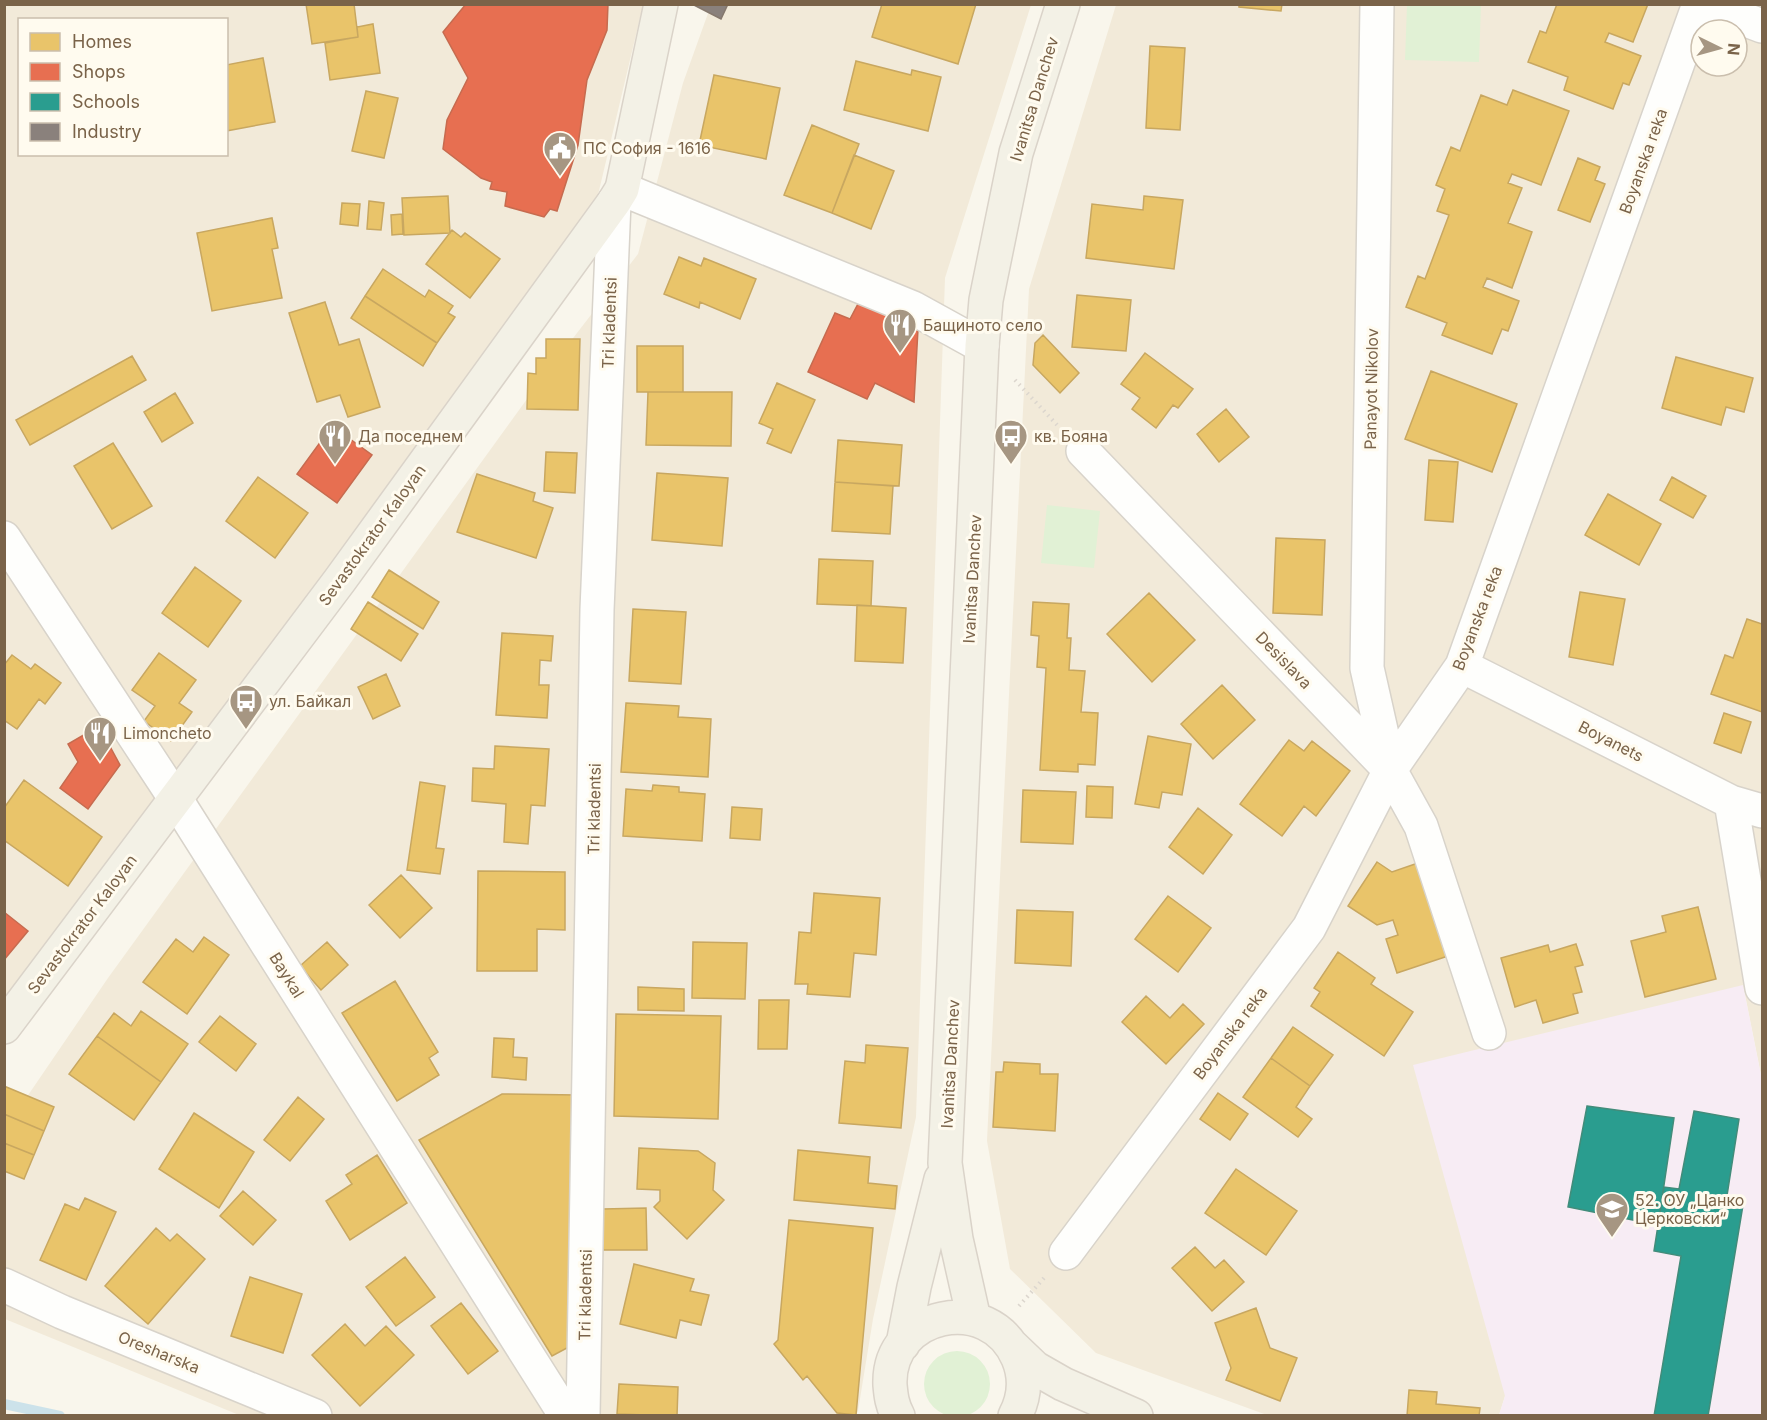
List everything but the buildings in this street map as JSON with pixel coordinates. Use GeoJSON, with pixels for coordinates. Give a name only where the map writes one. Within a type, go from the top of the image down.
{"type":"FeatureCollection","features":[{"type":"Feature","properties":{"kind":"main road","name":"Sevastokrator Kaloyan"},"geometry":{"type":"LineString","coordinates":[[4,1027],[332,589],[618,196],[661,4]]}},
{"type":"Feature","properties":{"kind":"main road","name":"Ivanitsa Danchev"},"geometry":{"type":"LineString","coordinates":[[974,1319],[956,1239],[945,1163],[982,346],[986,300],[1016,153],[1063,4]]}},
{"type":"Feature","properties":{"kind":"main road","name":"Ivanitsa Danchev"},"geometry":{"type":"LineString","coordinates":[[903,1344],[914,1287],[945,1163]]}},
{"type":"Feature","properties":{"kind":"main road"},"geometry":{"type":"LineString","coordinates":[[892,1410],[890,1378],[894,1359],[903,1344],[922,1326],[936,1320],[956,1317],[987,1323],[1035,1368],[1063,1384],[1137,1416]]}},
{"type":"Feature","properties":{"kind":"main road"},"geometry":{"type":"LineString","coordinates":[[1012,1346],[1022,1368],[1024,1385],[1021,1406],[1016,1416]]}},
{"type":"Feature","properties":{"kind":"street","name":"Panayot Nikolov"},"geometry":{"type":"LineString","coordinates":[[1377,4],[1367,668],[1390,770]]}},
{"type":"Feature","properties":{"kind":"street","name":"Boyanska reka"},"geometry":{"type":"LineString","coordinates":[[1066,1253],[1309,928],[1390,770],[1462,666],[1698,4]]}},
{"type":"Feature","properties":{"kind":"street"},"geometry":{"type":"LineString","coordinates":[[1704,4],[1762,26]]}},
{"type":"Feature","properties":{"kind":"street"},"geometry":{"type":"LineString","coordinates":[[618,196],[913,308],[982,346]]}},
{"type":"Feature","properties":{"kind":"street","name":"Tri kladentsi"},"geometry":{"type":"LineString","coordinates":[[583,1416],[597,610],[618,196]]}},
{"type":"Feature","properties":{"kind":"street","name":"Desislava"},"geometry":{"type":"LineString","coordinates":[[1083,451],[1390,770],[1421,826],[1489,1033]]}},
{"type":"Feature","properties":{"kind":"street","name":"Baykal"},"geometry":{"type":"LineString","coordinates":[[4,538],[175,798],[566,1416]]}},
{"type":"Feature","properties":{"kind":"street","name":"Boyanets"},"geometry":{"type":"LineString","coordinates":[[1462,666],[1731,802],[1762,811]]}},
{"type":"Feature","properties":{"kind":"street"},"geometry":{"type":"LineString","coordinates":[[1731,802],[1762,988]]}},
{"type":"Feature","properties":{"kind":"street","name":"Oresharska"},"geometry":{"type":"LineString","coordinates":[[4,1285],[62,1312],[315,1416]]}},
{"type":"Feature","properties":{"kind":"path"},"geometry":{"type":"LineString","coordinates":[[982,346],[1083,451]]}},
{"type":"Feature","properties":{"kind":"path"},"geometry":{"type":"LineString","coordinates":[[1018,1307],[1066,1253]]}},
{"type":"Feature","properties":{"kind":"shaded area"},"geometry":{"type":"Polygon","coordinates":[[[5,5],[643,5],[593,216],[5,1020],[5,5]]]}},
{"type":"Feature","properties":{"kind":"shaded area"},"geometry":{"type":"Polygon","coordinates":[[[711,5],[1031,5],[945,278],[916,1117],[873,1319],[856,1415],[239,1415],[5,1319],[5,1129],[108,978],[543,377],[638,254],[683,83],[711,5]]]}},
{"type":"Feature","properties":{"kind":"shaded area"},"geometry":{"type":"Polygon","coordinates":[[[1116,5],[1762,5],[1762,1080],[1743,985],[1505,1396],[1499,1415],[1267,1415],[1096,1353],[1010,1269],[987,1141],[1029,289],[1116,5]]]}},
{"type":"Feature","properties":{"kind":"shaded area","name":"52. ОУ „Цанко Церковски“"},"geometry":{"type":"Polygon","coordinates":[[[1743,985],[1762,1080],[1762,1415],[1499,1415],[1505,1396],[1413,1065],[1743,985]]]}},
{"type":"Feature","properties":{"kind":"green space"},"geometry":{"type":"Polygon","coordinates":[[[1407,5],[1481,5],[1479,62],[1405,60],[1407,5]]]}},
{"type":"Feature","properties":{"kind":"green space"},"geometry":{"type":"Polygon","coordinates":[[[1047,505],[1100,511],[1094,568],[1041,563],[1047,505]]]}},
{"type":"Feature","properties":{"kind":"green space"},"geometry":{"type":"Polygon","coordinates":[[[957,1351],[970,1354],[980,1361],[987,1371],[990,1384],[987,1397],[980,1407],[970,1414],[957,1417],[944,1414],[934,1407],[927,1397],[924,1384],[927,1371],[934,1361],[944,1354],[957,1351]]]}},
{"type":"Feature","properties":{"kind":"waterway"},"geometry":{"type":"LineString","coordinates":[[4,1404],[60,1416]]}},
{"type":"Feature","properties":{"kind":"place","name":"ПС София - 1616"},"geometry":{"type":"Point","coordinates":[560,177]}},
{"type":"Feature","properties":{"kind":"place","name":"Бащиното село"},"geometry":{"type":"Point","coordinates":[900,354]}},
{"type":"Feature","properties":{"kind":"place","name":"Да поседнем"},"geometry":{"type":"Point","coordinates":[335,465]}},
{"type":"Feature","properties":{"kind":"place","name":"кв. Бояна"},"geometry":{"type":"Point","coordinates":[1011,465]}},
{"type":"Feature","properties":{"kind":"place","name":"ул. Байкал"},"geometry":{"type":"Point","coordinates":[246,730]}},
{"type":"Feature","properties":{"kind":"place","name":"Limoncheto"},"geometry":{"type":"Point","coordinates":[100,762]}},
{"type":"Feature","properties":{"kind":"place","name":"52. ОУ „Цанко Церковски“"},"geometry":{"type":"Point","coordinates":[1612,1238]}}]}
